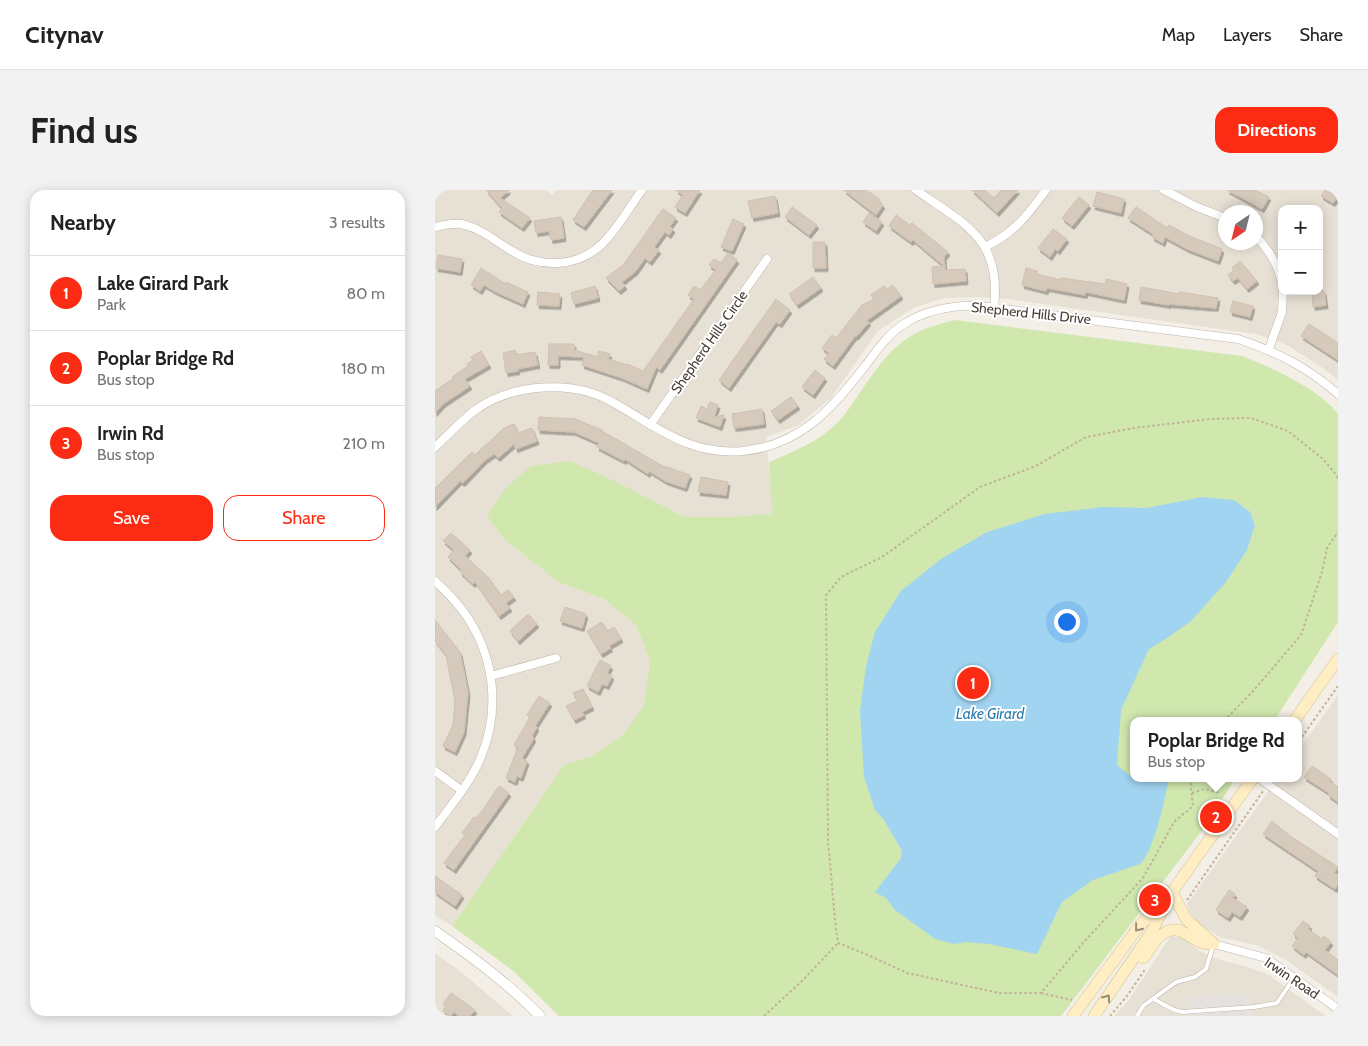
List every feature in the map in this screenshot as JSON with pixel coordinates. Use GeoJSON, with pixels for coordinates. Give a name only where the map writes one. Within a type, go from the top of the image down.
{"type":"FeatureCollection","features":[{"type":"Feature","properties":{"kind":"main road"},"geometry":{"type":"LineString","coordinates":[[1297,717],[1338,659]]}},
{"type":"Feature","properties":{"kind":"main road"},"geometry":{"type":"LineString","coordinates":[[1094,1016],[1151,933],[1172,892],[1250,782]]}},
{"type":"Feature","properties":{"kind":"main road"},"geometry":{"type":"LineString","coordinates":[[1172,892],[1186,920],[1214,944]]}},
{"type":"Feature","properties":{"kind":"main road"},"geometry":{"type":"LineString","coordinates":[[1073,1016],[1140,925],[1172,892]]}},
{"type":"Feature","properties":{"kind":"main road"},"geometry":{"type":"LineString","coordinates":[[1119,980],[1145,955],[1158,937],[1166,932],[1174,930],[1185,932],[1203,943],[1214,944]]}},
{"type":"Feature","properties":{"kind":"street"},"geometry":{"type":"LineString","coordinates":[[435,227],[459,224],[474,228],[525,258],[541,263],[557,264],[573,261],[588,255],[601,246],[642,190]]}},
{"type":"Feature","properties":{"kind":"street"},"geometry":{"type":"LineString","coordinates":[[916,190],[964,224],[985,247],[995,276],[994,308]]}},
{"type":"Feature","properties":{"kind":"street"},"geometry":{"type":"LineString","coordinates":[[985,247],[1003,238],[1018,225],[1032,210],[1046,190]]}},
{"type":"Feature","properties":{"kind":"street"},"geometry":{"type":"LineString","coordinates":[[1164,190],[1218,215]]}},
{"type":"Feature","properties":{"kind":"street"},"geometry":{"type":"LineString","coordinates":[[1263,244],[1268,249],[1278,274]]}},
{"type":"Feature","properties":{"kind":"street","name":"Shepherd Hills Circle"},"geometry":{"type":"LineString","coordinates":[[650,425],[767,259]]}},
{"type":"Feature","properties":{"kind":"street"},"geometry":{"type":"LineString","coordinates":[[1269,349],[1282,312],[1283,295]]}},
{"type":"Feature","properties":{"kind":"street","name":"Shepherd Hills Drive"},"geometry":{"type":"LineString","coordinates":[[435,447],[475,410],[482,406],[497,398],[519,391],[544,388],[567,388],[591,393],[612,401],[671,438],[693,446],[718,451],[742,451],[766,447],[789,438],[811,426],[829,410],[888,337],[903,325],[921,315],[941,308],[960,306],[994,308],[1237,339],[1269,349],[1295,362],[1321,379],[1338,394]]}},
{"type":"Feature","properties":{"kind":"street"},"geometry":{"type":"LineString","coordinates":[[435,581],[467,616],[476,631],[488,662],[491,676],[492,710],[489,735],[481,758],[435,827]]}},
{"type":"Feature","properties":{"kind":"street"},"geometry":{"type":"LineString","coordinates":[[491,676],[556,658]]}},
{"type":"Feature","properties":{"kind":"street"},"geometry":{"type":"LineString","coordinates":[[435,771],[461,790]]}},
{"type":"Feature","properties":{"kind":"street"},"geometry":{"type":"LineString","coordinates":[[1265,782],[1338,834]]}},
{"type":"Feature","properties":{"kind":"street"},"geometry":{"type":"LineString","coordinates":[[435,931],[492,972],[540,1016]]}},
{"type":"Feature","properties":{"kind":"street","name":"Irwin Road"},"geometry":{"type":"LineString","coordinates":[[1214,944],[1266,958],[1338,1009]]}},
{"type":"Feature","properties":{"kind":"lane"},"geometry":{"type":"LineString","coordinates":[[1137,1016],[1143,1006],[1176,982],[1195,977],[1206,969],[1214,944]]}},
{"type":"Feature","properties":{"kind":"lane"},"geometry":{"type":"LineString","coordinates":[[1153,999],[1164,1003],[1170,1010],[1182,1012],[1254,1007],[1277,1003],[1294,978]]}},
{"type":"Feature","properties":{"kind":"path"},"geometry":{"type":"LineString","coordinates":[[838,943],[833,913],[832,874],[828,844],[826,596],[841,577],[882,557],[980,486],[1036,466],[1086,437],[1134,428],[1210,419],[1251,418],[1288,431],[1323,459],[1337,476],[1338,480]]}},
{"type":"Feature","properties":{"kind":"path"},"geometry":{"type":"LineString","coordinates":[[1228,717],[1254,690],[1301,635],[1322,572],[1327,548],[1338,532]]}},
{"type":"Feature","properties":{"kind":"path"},"geometry":{"type":"LineString","coordinates":[[1302,737],[1338,686]]}},
{"type":"Feature","properties":{"kind":"path"},"geometry":{"type":"LineString","coordinates":[[1041,993],[1083,943],[1143,878],[1174,822],[1193,806],[1191,782]]}},
{"type":"Feature","properties":{"kind":"path"},"geometry":{"type":"LineString","coordinates":[[1192,793],[1205,789],[1220,793]]}},
{"type":"Feature","properties":{"kind":"path"},"geometry":{"type":"LineString","coordinates":[[1184,904],[1261,794]]}},
{"type":"Feature","properties":{"kind":"path"},"geometry":{"type":"LineString","coordinates":[[838,943],[907,974],[999,993],[1041,993],[1073,1000]]}},
{"type":"Feature","properties":{"kind":"path"},"geometry":{"type":"LineString","coordinates":[[764,1016],[802,981],[838,943]]}},
{"type":"Feature","properties":{"kind":"path"},"geometry":{"type":"LineString","coordinates":[[1111,1016],[1147,966]]}},
{"type":"Feature","properties":{"kind":"shaded area"},"geometry":{"type":"Polygon","coordinates":[[[435,190],[546,190],[552,195],[556,190],[1338,190],[1338,380],[1287,345],[1256,334],[1008,299],[978,297],[944,298],[913,308],[878,331],[831,398],[797,426],[766,437],[773,514],[730,517],[684,517],[621,484],[504,539],[558,582],[604,599],[636,625],[650,661],[644,705],[623,735],[592,756],[564,765],[452,926],[435,915],[435,190]]]}},
{"type":"Feature","properties":{"kind":"shaded area"},"geometry":{"type":"Polygon","coordinates":[[[1338,695],[1338,997],[1286,960],[1259,946],[1220,937],[1198,923],[1189,911],[1187,904],[1275,782],[1302,782],[1302,746],[1338,695]]]}},
{"type":"Feature","properties":{"kind":"shaded area"},"geometry":{"type":"Polygon","coordinates":[[[1171,936],[1182,938],[1200,951],[1220,960],[1267,974],[1326,1016],[1114,1016],[1128,1001],[1171,936]]]}},
{"type":"Feature","properties":{"kind":"shaded area"},"geometry":{"type":"Polygon","coordinates":[[[435,953],[461,972],[513,1016],[435,1016],[435,953]]]}},
{"type":"Feature","properties":{"kind":"shaded area"},"geometry":{"type":"Polygon","coordinates":[[[1250,994],[1252,1016],[1188,1016],[1186,998],[1250,994]]]}},
{"type":"Feature","properties":{"kind":"green space"},"geometry":{"type":"Polygon","coordinates":[[[955,320],[1242,356],[1294,380],[1319,396],[1338,414],[1338,622],[1277,717],[1130,717],[1130,782],[1233,782],[1203,829],[1061,1016],[559,1016],[512,970],[452,926],[564,765],[592,756],[623,735],[644,705],[650,661],[636,625],[604,599],[558,582],[504,539],[487,515],[506,488],[531,466],[570,461],[621,484],[684,517],[730,517],[772,514],[769,462],[806,445],[831,429],[844,415],[890,353],[910,336],[955,320]]]}},
{"type":"Feature","properties":{"kind":"water","name":"Lake Girard"},"geometry":{"type":"Polygon","coordinates":[[[1202,497],[1234,500],[1250,512],[1255,525],[1247,550],[1226,582],[1191,621],[1149,649],[1121,710],[1117,765],[1130,775],[1130,782],[1168,782],[1150,848],[1140,864],[1093,880],[1062,902],[1037,954],[989,944],[966,942],[954,944],[935,939],[895,910],[886,898],[875,892],[901,858],[902,851],[884,820],[875,810],[864,777],[860,711],[866,666],[875,632],[901,591],[941,559],[987,532],[1045,514],[1103,507],[1147,508],[1202,497]]]}},
{"type":"Feature","properties":{"kind":"building"},"geometry":{"type":"Polygon","coordinates":[[[486,190],[509,190],[500,198],[530,218],[522,228],[499,212],[502,208],[486,190]]]}},
{"type":"Feature","properties":{"kind":"building"},"geometry":{"type":"Polygon","coordinates":[[[593,190],[612,190],[584,227],[573,220],[593,190]]]}},
{"type":"Feature","properties":{"kind":"building"},"geometry":{"type":"Polygon","coordinates":[[[676,190],[700,190],[685,213],[675,207],[683,195],[676,190]]]}},
{"type":"Feature","properties":{"kind":"building"},"geometry":{"type":"Polygon","coordinates":[[[844,190],[866,190],[879,199],[878,201],[883,205],[876,215],[844,190]]]}},
{"type":"Feature","properties":{"kind":"building"},"geometry":{"type":"Polygon","coordinates":[[[972,190],[985,190],[994,198],[1001,190],[1018,190],[997,213],[972,190]]]}},
{"type":"Feature","properties":{"kind":"building"},"geometry":{"type":"Polygon","coordinates":[[[1227,190],[1255,190],[1269,197],[1263,207],[1263,205],[1255,205],[1227,190]]]}},
{"type":"Feature","properties":{"kind":"building"},"geometry":{"type":"Polygon","coordinates":[[[1325,190],[1338,190],[1338,197],[1333,203],[1321,196],[1325,190]]]}},
{"type":"Feature","properties":{"kind":"building"},"geometry":{"type":"Polygon","coordinates":[[[1097,192],[1124,199],[1121,213],[1093,206],[1097,192]]]}},
{"type":"Feature","properties":{"kind":"building"},"geometry":{"type":"Polygon","coordinates":[[[775,196],[778,213],[752,218],[748,201],[775,196]]]}},
{"type":"Feature","properties":{"kind":"building"},"geometry":{"type":"Polygon","coordinates":[[[1079,197],[1089,205],[1072,226],[1062,218],[1079,197]]]}},
{"type":"Feature","properties":{"kind":"building"},"geometry":{"type":"Polygon","coordinates":[[[792,207],[817,225],[809,235],[785,217],[792,207]]]}},
{"type":"Feature","properties":{"kind":"building"},"geometry":{"type":"Polygon","coordinates":[[[1136,207],[1167,228],[1169,225],[1187,235],[1218,247],[1218,250],[1222,250],[1218,261],[1187,249],[1165,237],[1163,243],[1152,237],[1153,234],[1128,218],[1136,207]]]}},
{"type":"Feature","properties":{"kind":"building"},"geometry":{"type":"Polygon","coordinates":[[[663,209],[676,218],[670,226],[673,229],[669,235],[665,232],[654,247],[659,250],[650,262],[645,258],[636,271],[622,282],[625,286],[619,291],[606,278],[624,264],[663,209]]]}},
{"type":"Feature","properties":{"kind":"building"},"geometry":{"type":"Polygon","coordinates":[[[869,213],[882,222],[876,231],[863,222],[869,213]]]}},
{"type":"Feature","properties":{"kind":"building"},"geometry":{"type":"Polygon","coordinates":[[[896,215],[910,225],[912,223],[948,252],[944,257],[945,270],[965,269],[966,281],[933,284],[932,267],[944,266],[913,240],[911,242],[889,226],[896,215]]]}},
{"type":"Feature","properties":{"kind":"building"},"geometry":{"type":"Polygon","coordinates":[[[561,217],[564,238],[551,240],[549,231],[536,233],[534,221],[561,217]]]}},
{"type":"Feature","properties":{"kind":"building"},"geometry":{"type":"Polygon","coordinates":[[[733,219],[744,224],[732,251],[721,247],[733,219]]]}},
{"type":"Feature","properties":{"kind":"building"},"geometry":{"type":"Polygon","coordinates":[[[1053,229],[1067,239],[1058,251],[1055,249],[1050,257],[1038,248],[1053,229]]]}},
{"type":"Feature","properties":{"kind":"building"},"geometry":{"type":"Polygon","coordinates":[[[813,242],[825,242],[826,268],[813,268],[813,242]]]}},
{"type":"Feature","properties":{"kind":"building"},"geometry":{"type":"Polygon","coordinates":[[[728,253],[737,260],[660,370],[656,367],[647,389],[622,378],[582,365],[584,357],[558,356],[558,365],[548,365],[549,344],[574,344],[574,350],[597,357],[599,351],[610,354],[608,359],[643,371],[694,299],[688,295],[694,286],[700,290],[716,270],[709,265],[714,259],[721,263],[728,253]]]}},
{"type":"Feature","properties":{"kind":"building"},"geometry":{"type":"Polygon","coordinates":[[[438,255],[462,259],[460,272],[436,268],[438,255]]]}},
{"type":"Feature","properties":{"kind":"building"},"geometry":{"type":"Polygon","coordinates":[[[1240,261],[1257,281],[1247,289],[1238,278],[1233,281],[1228,275],[1234,270],[1232,268],[1240,261]]]}},
{"type":"Feature","properties":{"kind":"building"},"geometry":{"type":"Polygon","coordinates":[[[481,268],[506,284],[506,282],[528,292],[523,304],[484,285],[480,291],[471,285],[481,268]]]}},
{"type":"Feature","properties":{"kind":"building"},"geometry":{"type":"Polygon","coordinates":[[[1026,268],[1037,271],[1036,274],[1061,280],[1061,278],[1105,284],[1106,279],[1127,284],[1124,300],[1086,292],[1085,295],[1047,288],[1046,291],[1022,285],[1026,268]]]}},
{"type":"Feature","properties":{"kind":"building"},"geometry":{"type":"Polygon","coordinates":[[[813,277],[821,288],[797,305],[789,294],[813,277]]]}},
{"type":"Feature","properties":{"kind":"building"},"geometry":{"type":"Polygon","coordinates":[[[893,285],[901,296],[866,321],[869,322],[855,336],[833,366],[824,359],[829,353],[822,348],[832,335],[836,338],[862,305],[874,299],[871,295],[884,286],[887,289],[893,285]]]}},
{"type":"Feature","properties":{"kind":"building"},"geometry":{"type":"Polygon","coordinates":[[[595,286],[598,298],[574,304],[571,293],[595,286]]]}},
{"type":"Feature","properties":{"kind":"building"},"geometry":{"type":"Polygon","coordinates":[[[1141,287],[1179,294],[1179,292],[1218,298],[1216,308],[1169,305],[1139,300],[1141,287]]]}},
{"type":"Feature","properties":{"kind":"building"},"geometry":{"type":"Polygon","coordinates":[[[1324,291],[1326,305],[1313,307],[1312,295],[1323,295],[1324,291]]]}},
{"type":"Feature","properties":{"kind":"building"},"geometry":{"type":"Polygon","coordinates":[[[538,292],[560,294],[559,306],[537,305],[538,292]]]}},
{"type":"Feature","properties":{"kind":"building"},"geometry":{"type":"Polygon","coordinates":[[[776,299],[790,310],[780,324],[776,322],[729,388],[719,380],[776,299]]]}},
{"type":"Feature","properties":{"kind":"building"},"geometry":{"type":"Polygon","coordinates":[[[1233,301],[1253,306],[1250,317],[1230,312],[1233,301]]]}},
{"type":"Feature","properties":{"kind":"building"},"geometry":{"type":"Polygon","coordinates":[[[1309,324],[1338,343],[1338,360],[1301,336],[1309,324]]]}},
{"type":"Feature","properties":{"kind":"building"},"geometry":{"type":"Polygon","coordinates":[[[515,350],[515,355],[535,352],[538,365],[506,373],[503,353],[515,350]]]}},
{"type":"Feature","properties":{"kind":"building"},"geometry":{"type":"Polygon","coordinates":[[[481,351],[489,365],[465,379],[470,386],[443,404],[435,413],[435,391],[468,366],[467,364],[473,360],[471,357],[481,351]]]}},
{"type":"Feature","properties":{"kind":"building"},"geometry":{"type":"Polygon","coordinates":[[[815,370],[825,378],[813,395],[802,387],[815,370]]]}},
{"type":"Feature","properties":{"kind":"building"},"geometry":{"type":"Polygon","coordinates":[[[791,397],[798,406],[778,420],[771,411],[791,397]]]}},
{"type":"Feature","properties":{"kind":"building"},"geometry":{"type":"Polygon","coordinates":[[[710,402],[718,405],[714,417],[724,415],[720,427],[696,418],[701,406],[707,409],[710,402]]]}},
{"type":"Feature","properties":{"kind":"building"},"geometry":{"type":"Polygon","coordinates":[[[762,409],[764,424],[734,428],[732,414],[762,409]]]}},
{"type":"Feature","properties":{"kind":"building"},"geometry":{"type":"Polygon","coordinates":[[[539,417],[575,419],[602,430],[661,465],[690,475],[685,488],[665,481],[649,471],[648,474],[625,459],[624,461],[597,447],[599,443],[574,432],[538,430],[539,417]]]}},
{"type":"Feature","properties":{"kind":"building"},"geometry":{"type":"Polygon","coordinates":[[[514,424],[518,433],[532,428],[537,441],[516,449],[514,444],[498,458],[494,454],[485,460],[463,483],[460,481],[435,507],[435,488],[472,452],[475,455],[504,428],[514,424]]]}},
{"type":"Feature","properties":{"kind":"building"},"geometry":{"type":"Polygon","coordinates":[[[701,477],[728,482],[726,495],[698,492],[701,477]]]}},
{"type":"Feature","properties":{"kind":"building"},"geometry":{"type":"Polygon","coordinates":[[[451,533],[470,550],[465,556],[489,578],[501,595],[508,590],[514,597],[506,603],[510,608],[499,616],[475,582],[473,584],[460,572],[461,570],[448,557],[454,550],[443,541],[451,533]]]}},
{"type":"Feature","properties":{"kind":"building"},"geometry":{"type":"Polygon","coordinates":[[[565,607],[586,614],[582,628],[560,621],[565,607]]]}},
{"type":"Feature","properties":{"kind":"building"},"geometry":{"type":"Polygon","coordinates":[[[528,614],[537,624],[518,641],[510,631],[528,614]]]}},
{"type":"Feature","properties":{"kind":"building"},"geometry":{"type":"Polygon","coordinates":[[[435,620],[460,652],[468,692],[464,732],[455,752],[443,746],[453,725],[455,701],[446,655],[435,641],[435,620]]]}},
{"type":"Feature","properties":{"kind":"building"},"geometry":{"type":"Polygon","coordinates":[[[602,622],[607,631],[614,627],[621,639],[609,646],[611,648],[601,654],[587,631],[602,622]]]}},
{"type":"Feature","properties":{"kind":"building"},"geometry":{"type":"Polygon","coordinates":[[[600,660],[611,666],[607,673],[612,676],[607,686],[602,684],[598,692],[587,686],[600,660]]]}},
{"type":"Feature","properties":{"kind":"building"},"geometry":{"type":"Polygon","coordinates":[[[583,689],[592,707],[582,712],[584,715],[574,720],[566,706],[577,701],[573,693],[583,689]]]}},
{"type":"Feature","properties":{"kind":"building"},"geometry":{"type":"Polygon","coordinates":[[[539,696],[550,703],[535,726],[537,727],[532,736],[534,738],[522,758],[527,761],[521,778],[517,776],[515,782],[506,778],[518,747],[514,745],[530,717],[527,715],[539,696]]]}},
{"type":"Feature","properties":{"kind":"building"},"geometry":{"type":"Polygon","coordinates":[[[1312,766],[1331,779],[1329,781],[1338,787],[1338,802],[1328,795],[1329,793],[1304,777],[1312,766]]]}},
{"type":"Feature","properties":{"kind":"building"},"geometry":{"type":"Polygon","coordinates":[[[499,786],[509,793],[454,870],[444,863],[465,835],[462,833],[474,817],[476,818],[482,811],[499,786]]]}},
{"type":"Feature","properties":{"kind":"building"},"geometry":{"type":"Polygon","coordinates":[[[1272,821],[1290,836],[1338,867],[1334,873],[1338,875],[1338,884],[1335,889],[1315,876],[1318,871],[1263,834],[1272,821]]]}},
{"type":"Feature","properties":{"kind":"building"},"geometry":{"type":"Polygon","coordinates":[[[435,876],[462,895],[455,906],[435,892],[435,876]]]}},
{"type":"Feature","properties":{"kind":"building"},"geometry":{"type":"Polygon","coordinates":[[[1229,890],[1235,894],[1233,898],[1247,907],[1240,917],[1232,912],[1228,918],[1216,910],[1229,890]]]}},
{"type":"Feature","properties":{"kind":"building"},"geometry":{"type":"Polygon","coordinates":[[[1303,921],[1310,926],[1308,929],[1322,939],[1324,936],[1331,942],[1325,950],[1338,960],[1338,975],[1306,952],[1304,955],[1292,946],[1298,938],[1293,934],[1303,921]]]}},
{"type":"Feature","properties":{"kind":"building"},"geometry":{"type":"Polygon","coordinates":[[[451,993],[475,1010],[470,1016],[459,1016],[454,1012],[449,1016],[443,1011],[446,1006],[443,1004],[451,993]]]}},
{"type":"Feature","properties":{"kind":"place","name":"Lake Girard Park"},"geometry":{"type":"Point","coordinates":[973,683]}},
{"type":"Feature","properties":{"kind":"place","name":"Poplar Bridge Rd"},"geometry":{"type":"Point","coordinates":[1216,817]}},
{"type":"Feature","properties":{"kind":"place","name":"Irwin Rd"},"geometry":{"type":"Point","coordinates":[1155,900]}}]}
